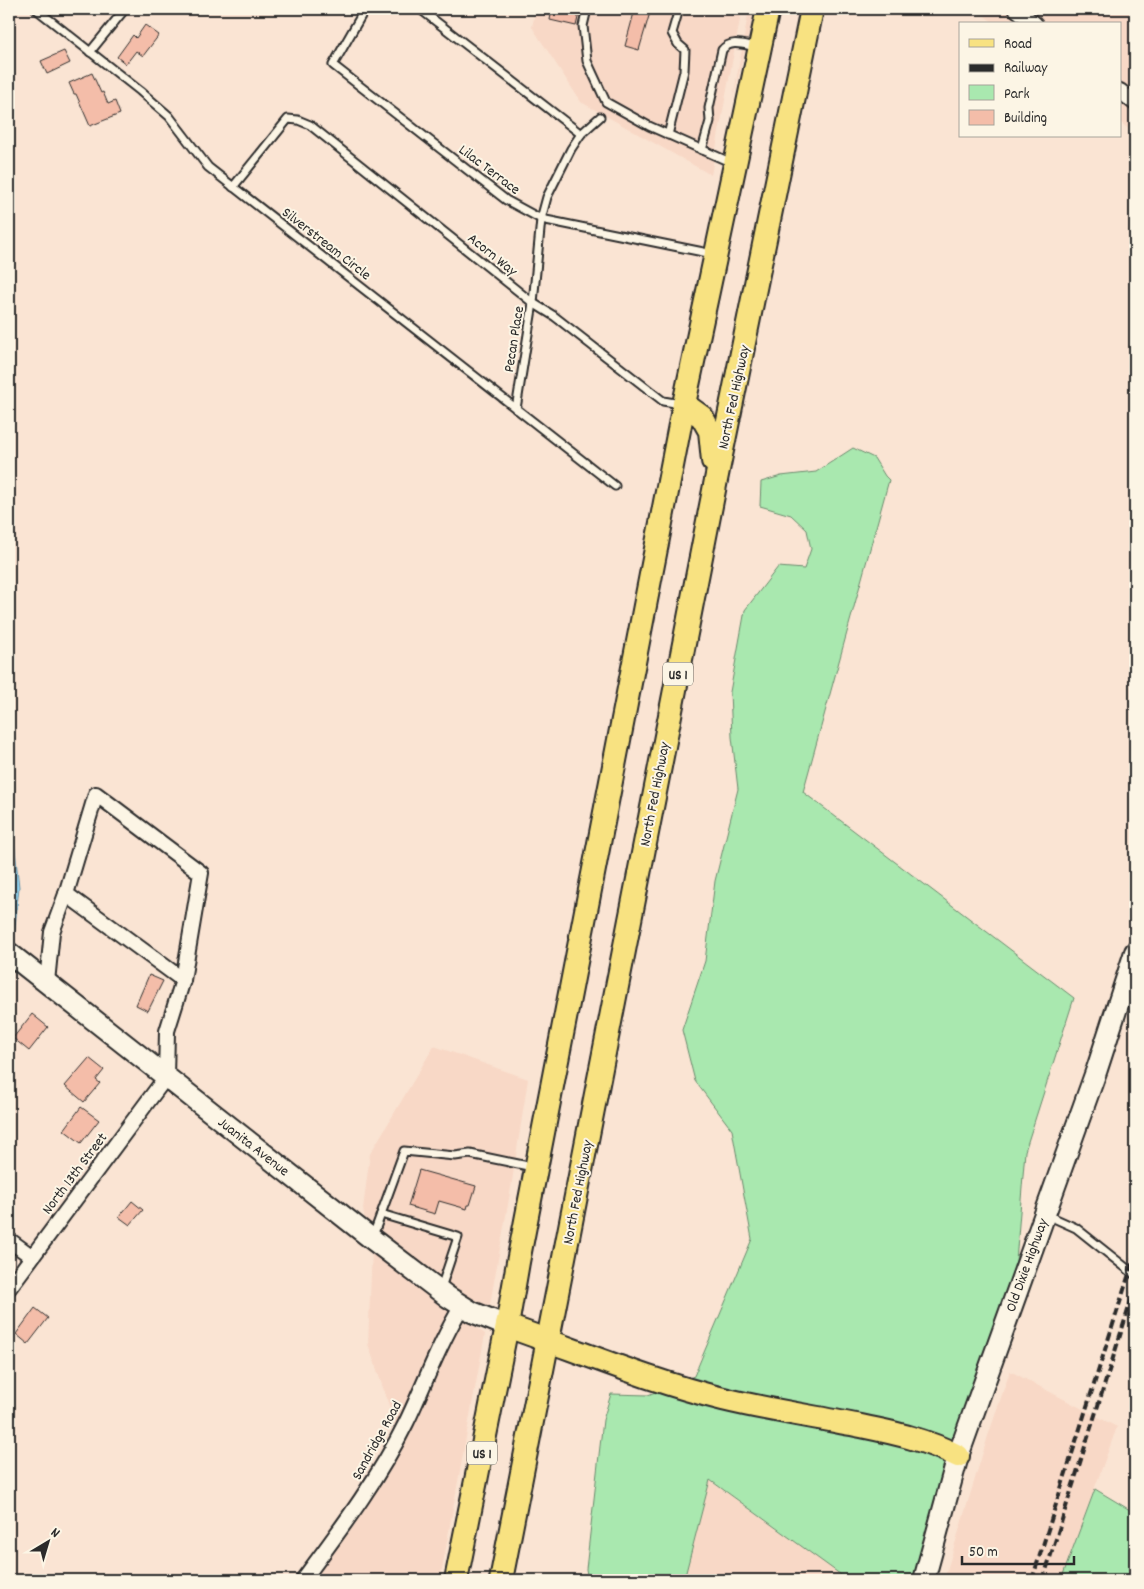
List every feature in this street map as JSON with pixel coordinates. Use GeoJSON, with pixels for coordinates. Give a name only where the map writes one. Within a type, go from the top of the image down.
{"type":"FeatureCollection","features":[{"type":"Feature","properties":{"kind":"main road","name":"US 1"},"geometry":{"type":"LineString","coordinates":[[456,1580],[507,1326],[684,404],[768,9]]}},
{"type":"Feature","properties":{"kind":"main road","name":"North Fed Highway"},"geometry":{"type":"LineString","coordinates":[[501,1580],[716,480],[812,9]]}},
{"type":"Feature","properties":{"kind":"main road"},"geometry":{"type":"LineString","coordinates":[[684,404],[702,417],[710,431],[716,480]]}},
{"type":"Feature","properties":{"kind":"main road"},"geometry":{"type":"LineString","coordinates":[[507,1326],[680,1387],[724,1399],[906,1436],[939,1446],[958,1456]]}},
{"type":"Feature","properties":{"kind":"street"},"geometry":{"type":"LineString","coordinates":[[1016,9],[1032,22]]}},
{"type":"Feature","properties":{"kind":"street"},"geometry":{"type":"LineString","coordinates":[[1122,93],[1135,103]]}},
{"type":"Feature","properties":{"kind":"street"},"geometry":{"type":"LineString","coordinates":[[47,982],[52,932],[66,894],[96,794],[201,873],[182,980],[167,1031],[166,1077]]}},
{"type":"Feature","properties":{"kind":"street"},"geometry":{"type":"LineString","coordinates":[[66,894],[182,980]]}},
{"type":"Feature","properties":{"kind":"street","name":"Old Dixie Highway"},"geometry":{"type":"LineString","coordinates":[[924,1580],[958,1456],[1097,1069],[1135,952]]}},
{"type":"Feature","properties":{"kind":"street","name":"Juanita Avenue"},"geometry":{"type":"LineString","coordinates":[[9,953],[372,1239],[440,1290],[472,1312],[507,1326]]}},
{"type":"Feature","properties":{"kind":"street","name":"North 13th Street"},"geometry":{"type":"LineString","coordinates":[[9,1288],[166,1077]]}},
{"type":"Feature","properties":{"kind":"street"},"geometry":{"type":"LineString","coordinates":[[9,1240],[31,1256]]}},
{"type":"Feature","properties":{"kind":"street","name":"Sandridge Road"},"geometry":{"type":"LineString","coordinates":[[303,1580],[346,1522],[379,1472],[406,1424],[448,1329],[462,1306]]}},
{"type":"Feature","properties":{"kind":"lane","name":"Silverstream Circle"},"geometry":{"type":"LineString","coordinates":[[36,9],[169,116],[208,167],[615,486]]}},
{"type":"Feature","properties":{"kind":"lane"},"geometry":{"type":"LineString","coordinates":[[90,52],[125,9]]}},
{"type":"Feature","properties":{"kind":"lane","name":"Lilac Terrace"},"geometry":{"type":"LineString","coordinates":[[365,9],[333,65],[506,200],[541,219],[716,254]]}},
{"type":"Feature","properties":{"kind":"lane"},"geometry":{"type":"LineString","coordinates":[[420,9],[582,134]]}},
{"type":"Feature","properties":{"kind":"lane"},"geometry":{"type":"LineString","coordinates":[[587,9],[583,26],[587,62],[606,102],[649,126],[735,164]]}},
{"type":"Feature","properties":{"kind":"lane"},"geometry":{"type":"LineString","coordinates":[[668,135],[684,71],[685,50],[678,44],[672,33],[679,9]]}},
{"type":"Feature","properties":{"kind":"lane"},"geometry":{"type":"LineString","coordinates":[[702,150],[710,121],[709,108],[722,50],[726,45],[734,43],[760,47]]}},
{"type":"Feature","properties":{"kind":"lane","name":"Pecan Place"},"geometry":{"type":"LineString","coordinates":[[516,408],[532,303],[541,219],[547,196],[571,149],[582,134],[600,117]]}},
{"type":"Feature","properties":{"kind":"lane","name":"Acorn Way"},"geometry":{"type":"LineString","coordinates":[[233,187],[288,119],[298,120],[310,125],[532,303],[554,316],[663,401],[684,404]]}},
{"type":"Feature","properties":{"kind":"lane"},"geometry":{"type":"LineString","coordinates":[[372,1239],[404,1151],[455,1156],[470,1154],[536,1168]]}},
{"type":"Feature","properties":{"kind":"lane"},"geometry":{"type":"LineString","coordinates":[[381,1214],[458,1237],[440,1290]]}},
{"type":"Feature","properties":{"kind":"lane"},"geometry":{"type":"LineString","coordinates":[[1044,1214],[1076,1228],[1135,1275]]}},
{"type":"Feature","properties":{"kind":"shaded area"},"geometry":{"type":"Polygon","coordinates":[[[536,9],[742,9],[711,175],[581,102],[532,27],[536,9]]]}},
{"type":"Feature","properties":{"kind":"shaded area"},"geometry":{"type":"Polygon","coordinates":[[[749,9],[755,9],[733,99],[749,9]]]}},
{"type":"Feature","properties":{"kind":"shaded area"},"geometry":{"type":"Polygon","coordinates":[[[976,9],[1135,9],[1135,134],[1122,124],[1122,22],[992,22],[976,9]]]}},
{"type":"Feature","properties":{"kind":"shaded area"},"geometry":{"type":"Polygon","coordinates":[[[434,1046],[528,1079],[488,1315],[365,1220],[363,1209],[370,1154],[434,1046]]]}},
{"type":"Feature","properties":{"kind":"shaded area"},"geometry":{"type":"Polygon","coordinates":[[[372,1250],[451,1309],[441,1326],[396,1426],[368,1344],[372,1250]]]}},
{"type":"Feature","properties":{"kind":"shaded area"},"geometry":{"type":"Polygon","coordinates":[[[463,1318],[485,1334],[440,1580],[313,1580],[353,1527],[386,1477],[413,1427],[463,1318]]]}},
{"type":"Feature","properties":{"kind":"shaded area"},"geometry":{"type":"Polygon","coordinates":[[[1010,1371],[1117,1427],[1061,1580],[944,1580],[988,1436],[1010,1371]]]}},
{"type":"Feature","properties":{"kind":"shaded area"},"geometry":{"type":"Polygon","coordinates":[[[709,1480],[848,1580],[687,1580],[685,1576],[709,1480]]]}},
{"type":"Feature","properties":{"kind":"green space"},"geometry":{"type":"Polygon","coordinates":[[[853,448],[874,458],[889,480],[803,792],[1074,998],[1025,1151],[1013,1298],[967,1451],[912,1580],[848,1580],[710,1480],[685,1576],[687,1580],[588,1580],[586,1569],[603,1420],[611,1394],[648,1395],[694,1376],[752,1239],[732,1130],[695,1081],[682,1030],[705,961],[715,881],[738,789],[732,737],[730,692],[745,610],[778,567],[804,569],[811,549],[807,530],[791,515],[760,506],[761,482],[781,476],[816,472],[853,448]]]}},
{"type":"Feature","properties":{"kind":"green space"},"geometry":{"type":"Polygon","coordinates":[[[1095,1489],[1135,1513],[1135,1580],[1061,1580],[1095,1489]]]}},
{"type":"Feature","properties":{"kind":"water"},"geometry":{"type":"Polygon","coordinates":[[[9,795],[19,887],[9,986],[9,795]]]}},
{"type":"Feature","properties":{"kind":"building"},"geometry":{"type":"Polygon","coordinates":[[[552,9],[580,9],[576,26],[550,20],[552,9]]]}},
{"type":"Feature","properties":{"kind":"building"},"geometry":{"type":"Polygon","coordinates":[[[635,9],[651,9],[639,50],[625,46],[635,9]]]}},
{"type":"Feature","properties":{"kind":"building"},"geometry":{"type":"Polygon","coordinates":[[[145,25],[159,35],[143,56],[136,51],[126,64],[117,57],[133,35],[136,38],[145,25]]]}},
{"type":"Feature","properties":{"kind":"building"},"geometry":{"type":"Polygon","coordinates":[[[64,51],[70,63],[47,74],[41,61],[64,51]]]}},
{"type":"Feature","properties":{"kind":"building"},"geometry":{"type":"Polygon","coordinates":[[[92,73],[108,104],[115,101],[120,114],[90,126],[69,83],[92,73]]]}},
{"type":"Feature","properties":{"kind":"building"},"geometry":{"type":"Polygon","coordinates":[[[149,975],[163,981],[148,1011],[136,1005],[149,975]]]}},
{"type":"Feature","properties":{"kind":"building"},"geometry":{"type":"Polygon","coordinates":[[[32,1014],[48,1027],[29,1051],[13,1038],[32,1014]]]}},
{"type":"Feature","properties":{"kind":"building"},"geometry":{"type":"Polygon","coordinates":[[[89,1058],[104,1070],[96,1080],[100,1083],[84,1102],[65,1086],[89,1058]]]}},
{"type":"Feature","properties":{"kind":"building"},"geometry":{"type":"Polygon","coordinates":[[[81,1107],[99,1120],[81,1143],[64,1130],[81,1107]]]}},
{"type":"Feature","properties":{"kind":"building"},"geometry":{"type":"Polygon","coordinates":[[[419,1170],[476,1186],[470,1205],[468,1205],[467,1209],[439,1201],[435,1214],[408,1206],[419,1170]]]}},
{"type":"Feature","properties":{"kind":"building"},"geometry":{"type":"Polygon","coordinates":[[[132,1201],[143,1210],[130,1225],[119,1217],[132,1201]]]}},
{"type":"Feature","properties":{"kind":"building"},"geometry":{"type":"Polygon","coordinates":[[[35,1308],[48,1318],[28,1344],[16,1334],[35,1308]]]}},
{"type":"Feature","properties":{"kind":"railway"},"geometry":{"type":"LineString","coordinates":[[1032,1580],[1135,1255]]}},
{"type":"Feature","properties":{"kind":"railway"},"geometry":{"type":"LineString","coordinates":[[1043,1580],[1135,1288]]}}]}
